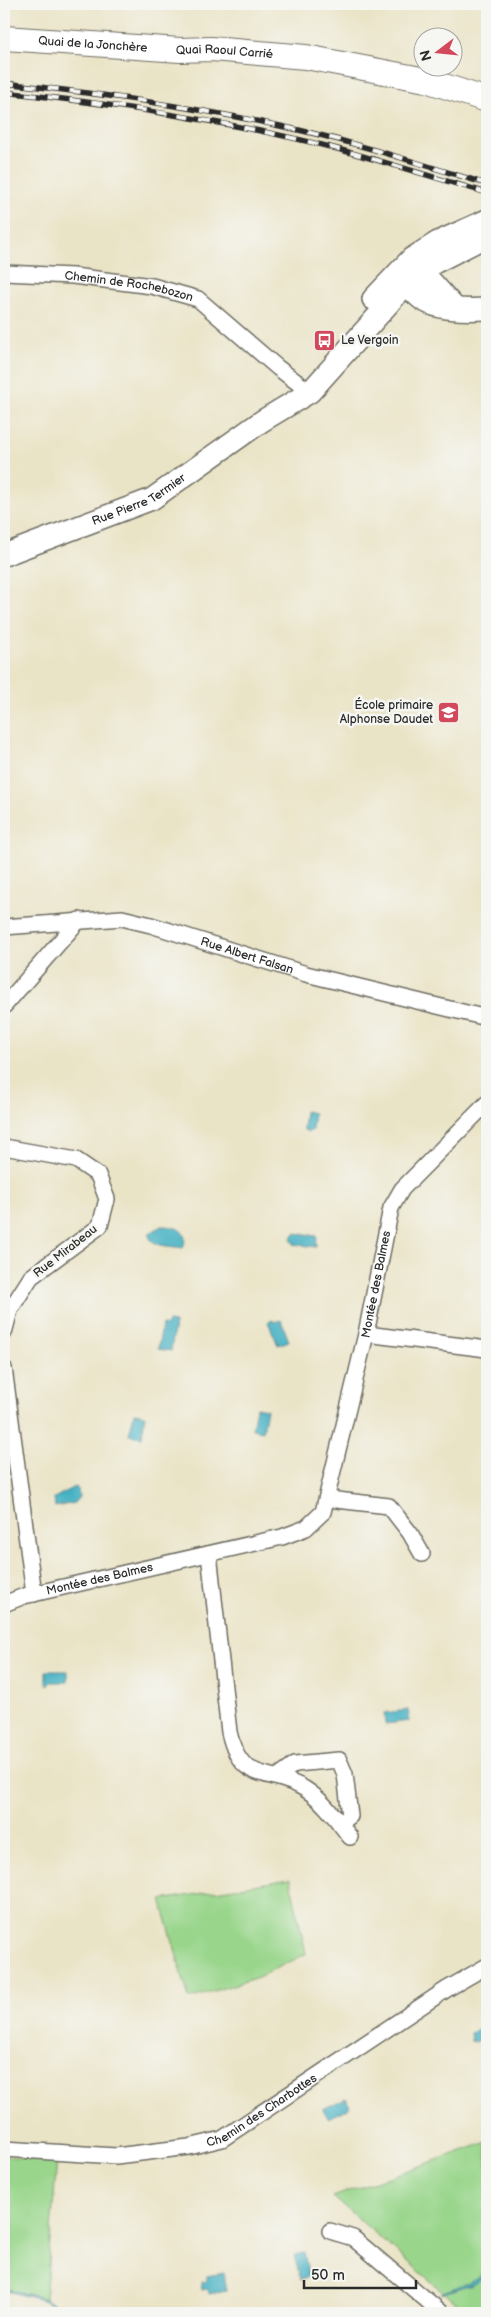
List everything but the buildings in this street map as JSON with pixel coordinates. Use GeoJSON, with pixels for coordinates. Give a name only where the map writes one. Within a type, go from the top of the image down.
{"type":"FeatureCollection","features":[{"type":"Feature","properties":{"kind":"main road","name":"Quai de la Jonchère"},"geometry":{"type":"LineString","coordinates":[[4,38],[180,50]]}},
{"type":"Feature","properties":{"kind":"main road","name":"Quai Raoul Carrié"},"geometry":{"type":"LineString","coordinates":[[180,50],[211,49],[306,57],[426,80],[487,100]]}},
{"type":"Feature","properties":{"kind":"main road","name":"Quai Raoul Carrié"},"geometry":{"type":"LineString","coordinates":[[180,50],[210,57],[349,75],[404,87],[487,113]]}},
{"type":"Feature","properties":{"kind":"street","name":"Rue Pierre Termier"},"geometry":{"type":"LineString","coordinates":[[4,555],[152,499],[305,388],[409,271],[476,235],[487,220]]}},
{"type":"Feature","properties":{"kind":"street"},"geometry":{"type":"LineString","coordinates":[[409,271],[419,298],[435,305],[487,309]]}},
{"type":"Feature","properties":{"kind":"street","name":"Chemin de Rochebozon"},"geometry":{"type":"LineString","coordinates":[[4,273],[73,276],[152,286],[198,299],[278,368],[305,388]]}},
{"type":"Feature","properties":{"kind":"street","name":"Rue Albert Falsan"},"geometry":{"type":"LineString","coordinates":[[4,927],[122,918],[151,925],[306,974],[487,1018]]}},
{"type":"Feature","properties":{"kind":"street"},"geometry":{"type":"LineString","coordinates":[[4,1006],[79,920]]}},
{"type":"Feature","properties":{"kind":"street","name":"Montée des Balmes"},"geometry":{"type":"LineString","coordinates":[[4,1604],[34,1594],[282,1537],[306,1528],[323,1512],[328,1499],[366,1334],[391,1208],[402,1189],[487,1103]]}},
{"type":"Feature","properties":{"kind":"street","name":"Rue Mirabeau"},"geometry":{"type":"LineString","coordinates":[[4,1147],[76,1160],[98,1175],[107,1199],[100,1226],[31,1277],[10,1310],[4,1333]]}},
{"type":"Feature","properties":{"kind":"street"},"geometry":{"type":"LineString","coordinates":[[366,1334],[487,1349]]}},
{"type":"Feature","properties":{"kind":"street"},"geometry":{"type":"LineString","coordinates":[[4,1368],[34,1594]]}},
{"type":"Feature","properties":{"kind":"street"},"geometry":{"type":"LineString","coordinates":[[328,1499],[388,1506],[410,1533],[422,1554]]}},
{"type":"Feature","properties":{"kind":"street"},"geometry":{"type":"LineString","coordinates":[[209,1554],[232,1747],[238,1759],[247,1768],[260,1775],[277,1777],[306,1790],[332,1813],[350,1837]]}},
{"type":"Feature","properties":{"kind":"street"},"geometry":{"type":"LineString","coordinates":[[277,1777],[295,1764],[339,1760],[344,1774],[350,1816],[340,1824]]}},
{"type":"Feature","properties":{"kind":"street","name":"Chemin des Charbottes"},"geometry":{"type":"LineString","coordinates":[[4,2149],[116,2156],[189,2147],[222,2139],[446,1988],[487,1966]]}},
{"type":"Feature","properties":{"kind":"street"},"geometry":{"type":"LineString","coordinates":[[330,2231],[353,2238],[442,2313]]}},
{"type":"Feature","properties":{"kind":"green space"},"geometry":{"type":"Polygon","coordinates":[[[290,1879],[306,1954],[258,1977],[189,1999],[161,1900],[290,1879]]]}},
{"type":"Feature","properties":{"kind":"green space"},"geometry":{"type":"Polygon","coordinates":[[[487,2142],[487,2313],[471,2313],[462,2308],[333,2197],[487,2142]]]}},
{"type":"Feature","properties":{"kind":"green space"},"geometry":{"type":"Polygon","coordinates":[[[4,2156],[57,2161],[45,2299],[4,2288],[4,2156]]]}},
{"type":"Feature","properties":{"kind":"water"},"geometry":{"type":"Polygon","coordinates":[[[305,1111],[314,1113],[312,1130],[308,1132],[303,1129],[305,1111]]]}},
{"type":"Feature","properties":{"kind":"water"},"geometry":{"type":"Polygon","coordinates":[[[161,1226],[176,1228],[183,1233],[185,1242],[183,1248],[157,1244],[150,1238],[149,1234],[161,1226]]]}},
{"type":"Feature","properties":{"kind":"water"},"geometry":{"type":"Polygon","coordinates":[[[295,1233],[317,1236],[316,1247],[294,1244],[291,1238],[295,1233]]]}},
{"type":"Feature","properties":{"kind":"water"},"geometry":{"type":"Polygon","coordinates":[[[273,1320],[274,1322],[281,1320],[289,1341],[278,1345],[268,1322],[273,1320]]]}},
{"type":"Feature","properties":{"kind":"water"},"geometry":{"type":"Polygon","coordinates":[[[168,1322],[175,1323],[171,1351],[158,1349],[162,1325],[167,1326],[168,1322]]]}},
{"type":"Feature","properties":{"kind":"water"},"geometry":{"type":"Polygon","coordinates":[[[256,1407],[267,1409],[263,1431],[252,1429],[256,1407]]]}},
{"type":"Feature","properties":{"kind":"water"},"geometry":{"type":"Polygon","coordinates":[[[134,1413],[145,1415],[142,1437],[129,1435],[134,1413]]]}},
{"type":"Feature","properties":{"kind":"water"},"geometry":{"type":"Polygon","coordinates":[[[74,1487],[78,1489],[79,1497],[74,1503],[55,1507],[54,1498],[74,1487]]]}},
{"type":"Feature","properties":{"kind":"water"},"geometry":{"type":"Polygon","coordinates":[[[46,1671],[68,1671],[68,1682],[51,1682],[48,1685],[46,1682],[46,1671]]]}},
{"type":"Feature","properties":{"kind":"water"},"geometry":{"type":"Polygon","coordinates":[[[408,1710],[410,1721],[385,1724],[384,1713],[408,1710]]]}},
{"type":"Feature","properties":{"kind":"water"},"geometry":{"type":"Polygon","coordinates":[[[487,2024],[487,2035],[475,2042],[471,2041],[470,2033],[487,2024]]]}},
{"type":"Feature","properties":{"kind":"water"},"geometry":{"type":"Polygon","coordinates":[[[346,2098],[350,2107],[328,2118],[323,2109],[346,2098]]]}},
{"type":"Feature","properties":{"kind":"water"},"geometry":{"type":"Polygon","coordinates":[[[304,2253],[309,2277],[300,2279],[294,2255],[304,2253]]]}},
{"type":"Feature","properties":{"kind":"water"},"geometry":{"type":"Polygon","coordinates":[[[487,2272],[487,2275],[472,2284],[440,2293],[467,2283],[487,2272]]]}},
{"type":"Feature","properties":{"kind":"water"},"geometry":{"type":"Polygon","coordinates":[[[224,2273],[227,2291],[209,2294],[208,2289],[202,2290],[201,2282],[206,2281],[206,2276],[224,2273]]]}},
{"type":"Feature","properties":{"kind":"water"},"geometry":{"type":"Polygon","coordinates":[[[4,2288],[45,2299],[72,2313],[45,2301],[4,2290],[4,2288]]]}},
{"type":"Feature","properties":{"kind":"railway"},"geometry":{"type":"LineString","coordinates":[[4,83],[142,101],[246,119],[332,138],[487,184]]}},
{"type":"Feature","properties":{"kind":"railway"},"geometry":{"type":"LineString","coordinates":[[4,92],[127,108],[209,121],[290,137],[370,158],[487,193]]}},
{"type":"Feature","properties":{"kind":"place","name":"Le Vergoin"},"geometry":{"type":"Point","coordinates":[325,340]}},
{"type":"Feature","properties":{"kind":"place","name":"École primaire Alphonse Daudet"},"geometry":{"type":"Point","coordinates":[449,712]}}]}
